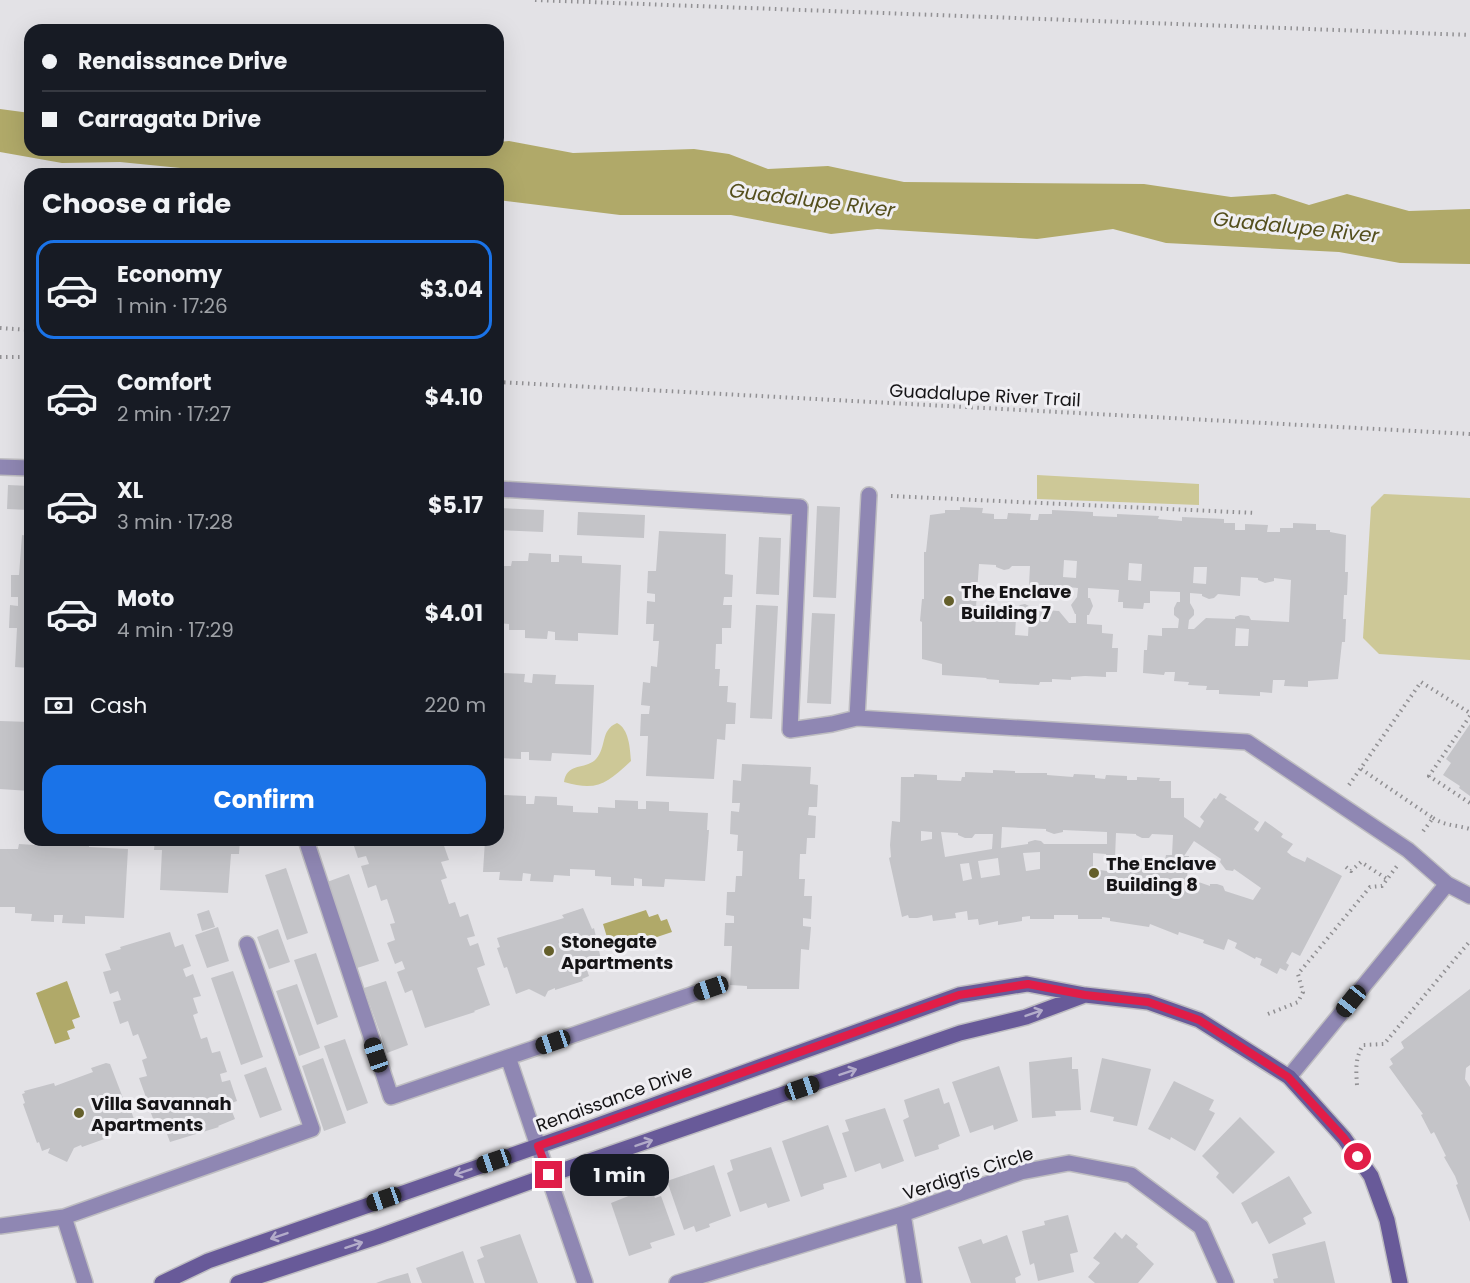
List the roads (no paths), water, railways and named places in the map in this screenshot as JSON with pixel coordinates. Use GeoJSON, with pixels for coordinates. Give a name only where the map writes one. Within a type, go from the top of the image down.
{"type":"FeatureCollection","features":[{"type":"Feature","properties":{"kind":"street"},"geometry":{"type":"LineString","coordinates":[[0,467],[24,468]]}},
{"type":"Feature","properties":{"kind":"street"},"geometry":{"type":"LineString","coordinates":[[504,489],[800,507],[790,730],[857,718],[1247,742],[1408,850],[1447,884],[1470,897]]}},
{"type":"Feature","properties":{"kind":"street"},"geometry":{"type":"LineString","coordinates":[[857,718],[869,495]]}},
{"type":"Feature","properties":{"kind":"street"},"geometry":{"type":"LineString","coordinates":[[308,846],[391,1097],[711,988]]}},
{"type":"Feature","properties":{"kind":"street"},"geometry":{"type":"LineString","coordinates":[[1288,1077],[1447,884]]}},
{"type":"Feature","properties":{"kind":"street"},"geometry":{"type":"LineString","coordinates":[[0,1226],[64,1217],[312,1129],[247,944]]}},
{"type":"Feature","properties":{"kind":"street","name":"Renaissance Drive"},"geometry":{"type":"LineString","coordinates":[[162,1283],[208,1261],[959,995],[1028,984],[1085,995],[1148,1002],[1199,1020],[1288,1077],[1344,1138],[1371,1176],[1387,1220],[1400,1283]]}},
{"type":"Feature","properties":{"kind":"street","name":"Renaissance Drive"},"geometry":{"type":"LineString","coordinates":[[238,1283],[377,1237],[960,1033],[1026,1017],[1085,995]]}},
{"type":"Feature","properties":{"kind":"street"},"geometry":{"type":"LineString","coordinates":[[508,1057],[585,1283]]}},
{"type":"Feature","properties":{"kind":"street","name":"Verdigris Circle"},"geometry":{"type":"LineString","coordinates":[[677,1283],[903,1214],[1021,1172],[1069,1163],[1131,1175],[1201,1227],[1227,1283]]}},
{"type":"Feature","properties":{"kind":"street"},"geometry":{"type":"LineString","coordinates":[[903,1214],[914,1283]]}},
{"type":"Feature","properties":{"kind":"street"},"geometry":{"type":"LineString","coordinates":[[64,1217],[85,1283]]}},
{"type":"Feature","properties":{"kind":"water","name":"Guadalupe River"},"geometry":{"type":"Polygon","coordinates":[[[0,109],[24,112],[24,156],[504,156],[504,141],[509,141],[573,153],[694,149],[729,154],[768,169],[828,166],[904,182],[1144,184],[1231,197],[1275,194],[1309,205],[1347,194],[1409,211],[1470,209],[1470,264],[1400,263],[1339,252],[1166,243],[1113,229],[1037,239],[877,229],[831,234],[731,215],[620,215],[504,201],[504,168],[180,168],[120,162],[62,163],[0,152],[0,109]]]}},
{"type":"Feature","properties":{"kind":"water"},"geometry":{"type":"Polygon","coordinates":[[[646,910],[649,917],[658,914],[661,921],[667,919],[672,932],[621,949],[618,941],[609,944],[603,924],[646,910]]]}},
{"type":"Feature","properties":{"kind":"water"},"geometry":{"type":"Polygon","coordinates":[[[67,981],[80,1017],[72,1020],[75,1028],[67,1031],[70,1039],[55,1044],[36,993],[67,981]]]}},
{"type":"Feature","properties":{"kind":"place","name":"The Enclave Building 7"},"geometry":{"type":"Point","coordinates":[949,601]}},
{"type":"Feature","properties":{"kind":"place","name":"The Enclave Building 8"},"geometry":{"type":"Point","coordinates":[1094,873]}},
{"type":"Feature","properties":{"kind":"place","name":"Stonegate Apartments"},"geometry":{"type":"Point","coordinates":[549,951]}},
{"type":"Feature","properties":{"kind":"place","name":"Villa Savannah Apartments"},"geometry":{"type":"Point","coordinates":[79,1113]}}]}
